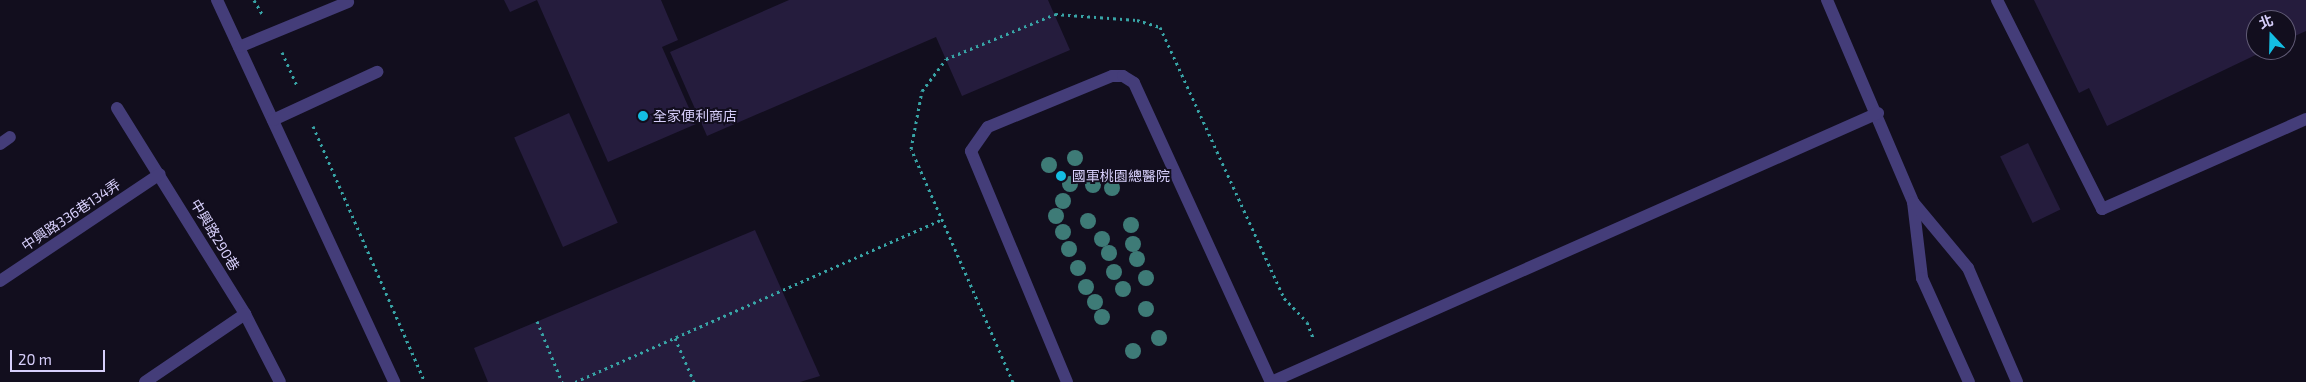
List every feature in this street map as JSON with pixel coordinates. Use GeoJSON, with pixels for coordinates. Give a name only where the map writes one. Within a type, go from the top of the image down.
{"type":"FeatureCollection","features":[{"type":"Feature","properties":{"kind":"lane"},"geometry":{"type":"LineString","coordinates":[[217,0],[394,382]]}},
{"type":"Feature","properties":{"kind":"lane"},"geometry":{"type":"LineString","coordinates":[[1827,0],[1878,113],[1913,202],[1922,278],[1969,382]]}},
{"type":"Feature","properties":{"kind":"lane"},"geometry":{"type":"LineString","coordinates":[[1997,0],[2102,209],[2306,119]]}},
{"type":"Feature","properties":{"kind":"lane"},"geometry":{"type":"LineString","coordinates":[[239,47],[348,2]]}},
{"type":"Feature","properties":{"kind":"lane"},"geometry":{"type":"LineString","coordinates":[[273,120],[377,72]]}},
{"type":"Feature","properties":{"kind":"lane"},"geometry":{"type":"LineString","coordinates":[[1067,382],[971,151],[988,127],[1112,76],[1124,76],[1134,83],[1271,382],[1878,113]]}},
{"type":"Feature","properties":{"kind":"lane","name":"中興路290巷"},"geometry":{"type":"LineString","coordinates":[[117,108],[160,174],[245,314],[280,382]]}},
{"type":"Feature","properties":{"kind":"lane","name":"中興路336巷134弄"},"geometry":{"type":"LineString","coordinates":[[0,281],[160,174]]}},
{"type":"Feature","properties":{"kind":"lane"},"geometry":{"type":"LineString","coordinates":[[1913,202],[1968,268],[2017,382]]}},
{"type":"Feature","properties":{"kind":"lane"},"geometry":{"type":"LineString","coordinates":[[145,382],[245,314]]}},
{"type":"Feature","properties":{"kind":"path"},"geometry":{"type":"LineString","coordinates":[[254,0],[273,33],[306,105],[425,382]]}},
{"type":"Feature","properties":{"kind":"path"},"geometry":{"type":"LineString","coordinates":[[946,59],[922,91],[911,150],[1013,382]]}},
{"type":"Feature","properties":{"kind":"path"},"geometry":{"type":"LineString","coordinates":[[575,382],[942,219]]}},
{"type":"Feature","properties":{"kind":"path"},"geometry":{"type":"LineString","coordinates":[[537,321],[562,382]]}},
{"type":"Feature","properties":{"kind":"path"},"geometry":{"type":"LineString","coordinates":[[675,338],[694,382]]}},
{"type":"Feature","properties":{"kind":"building"},"geometry":{"type":"Polygon","coordinates":[[[504,0],[537,0],[510,12],[504,0]]]}},
{"type":"Feature","properties":{"kind":"building"},"geometry":{"type":"Polygon","coordinates":[[[537,0],[661,0],[678,40],[662,47],[696,124],[608,162],[537,0]]]}},
{"type":"Feature","properties":{"kind":"building"},"geometry":{"type":"Polygon","coordinates":[[[789,0],[1048,0],[1070,50],[962,96],[936,37],[707,136],[670,52],[789,0]]]}},
{"type":"Feature","properties":{"kind":"building"},"geometry":{"type":"Polygon","coordinates":[[[2034,0],[2306,0],[2306,31],[2296,36],[2296,10],[2246,10],[2246,60],[2107,126],[2089,88],[2079,93],[2034,0]]]}},
{"type":"Feature","properties":{"kind":"building"},"geometry":{"type":"Polygon","coordinates":[[[569,113],[618,223],[563,247],[514,137],[569,113]]]}},
{"type":"Feature","properties":{"kind":"building"},"geometry":{"type":"Polygon","coordinates":[[[2028,143],[2060,210],[2033,223],[2000,157],[2028,143]]]}},
{"type":"Feature","properties":{"kind":"building"},"geometry":{"type":"Polygon","coordinates":[[[755,230],[820,376],[800,382],[488,382],[474,348],[755,230]]]}},
{"type":"Feature","properties":{"kind":"place","name":"全家便利商店"},"geometry":{"type":"Point","coordinates":[643,116]}},
{"type":"Feature","properties":{"kind":"place","name":"國軍桃園總醫院"},"geometry":{"type":"Point","coordinates":[1061,176]}}]}
